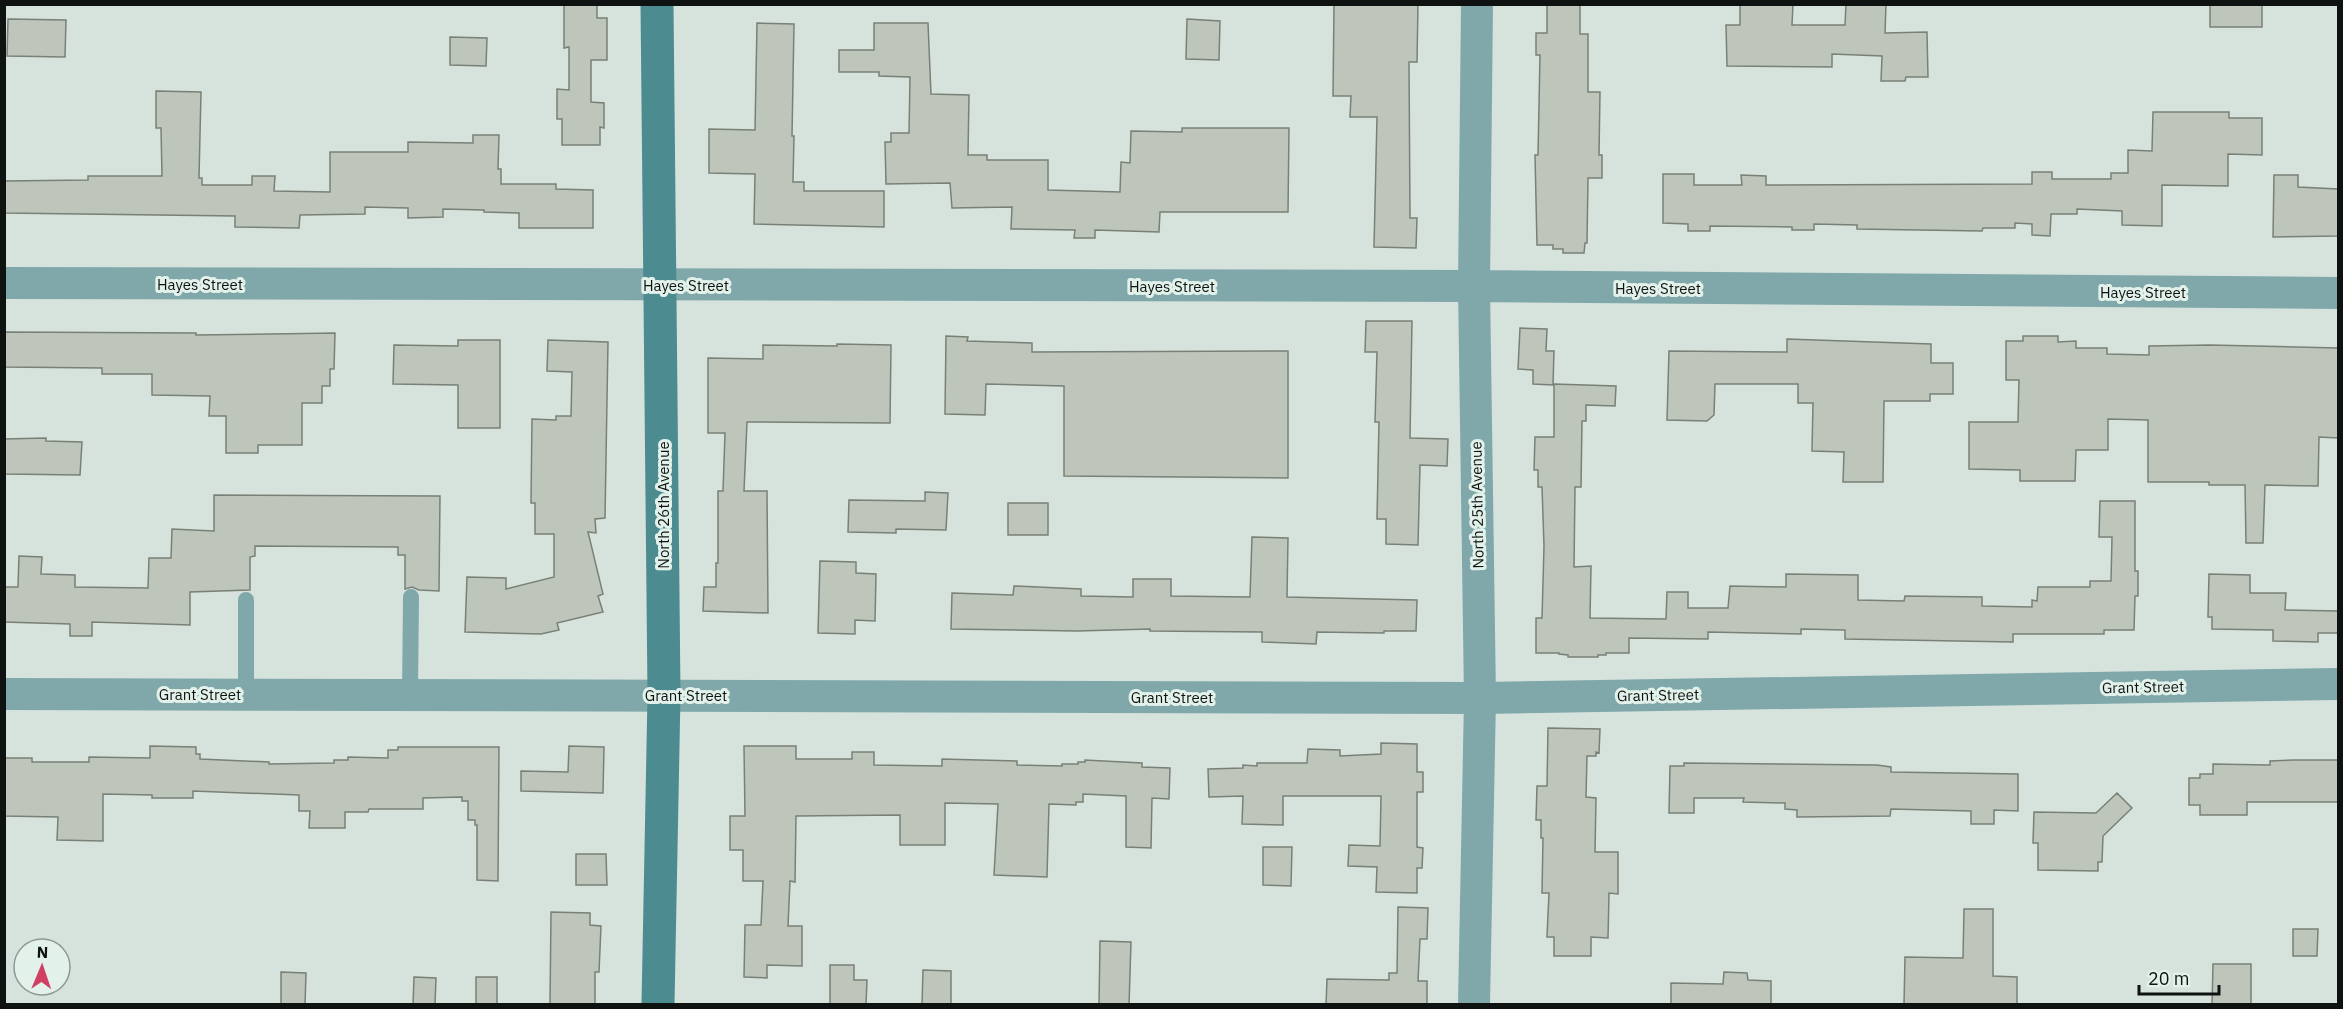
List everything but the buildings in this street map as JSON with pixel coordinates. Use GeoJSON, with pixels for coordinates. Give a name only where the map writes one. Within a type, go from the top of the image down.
{"type":"FeatureCollection","features":[{"type":"Feature","properties":{"kind":"street","name":"North 26th Avenue"},"geometry":{"type":"LineString","coordinates":[[657,4],[662,285],[664,695],[658,1005]]}},
{"type":"Feature","properties":{"kind":"street","name":"North 25th Avenue"},"geometry":{"type":"LineString","coordinates":[[1474,1005],[1480,698],[1474,286],[1478,4]]}},
{"type":"Feature","properties":{"kind":"street","name":"Hayes Street"},"geometry":{"type":"LineString","coordinates":[[4,283],[1474,286],[2338,293]]}},
{"type":"Feature","properties":{"kind":"street","name":"Grant Street"},"geometry":{"type":"LineString","coordinates":[[4,694],[1480,698],[2338,684]]}},
{"type":"Feature","properties":{"kind":"lane"},"geometry":{"type":"LineString","coordinates":[[410,694],[411,597]]}},
{"type":"Feature","properties":{"kind":"lane"},"geometry":{"type":"LineString","coordinates":[[246,600],[246,694]]}}]}
